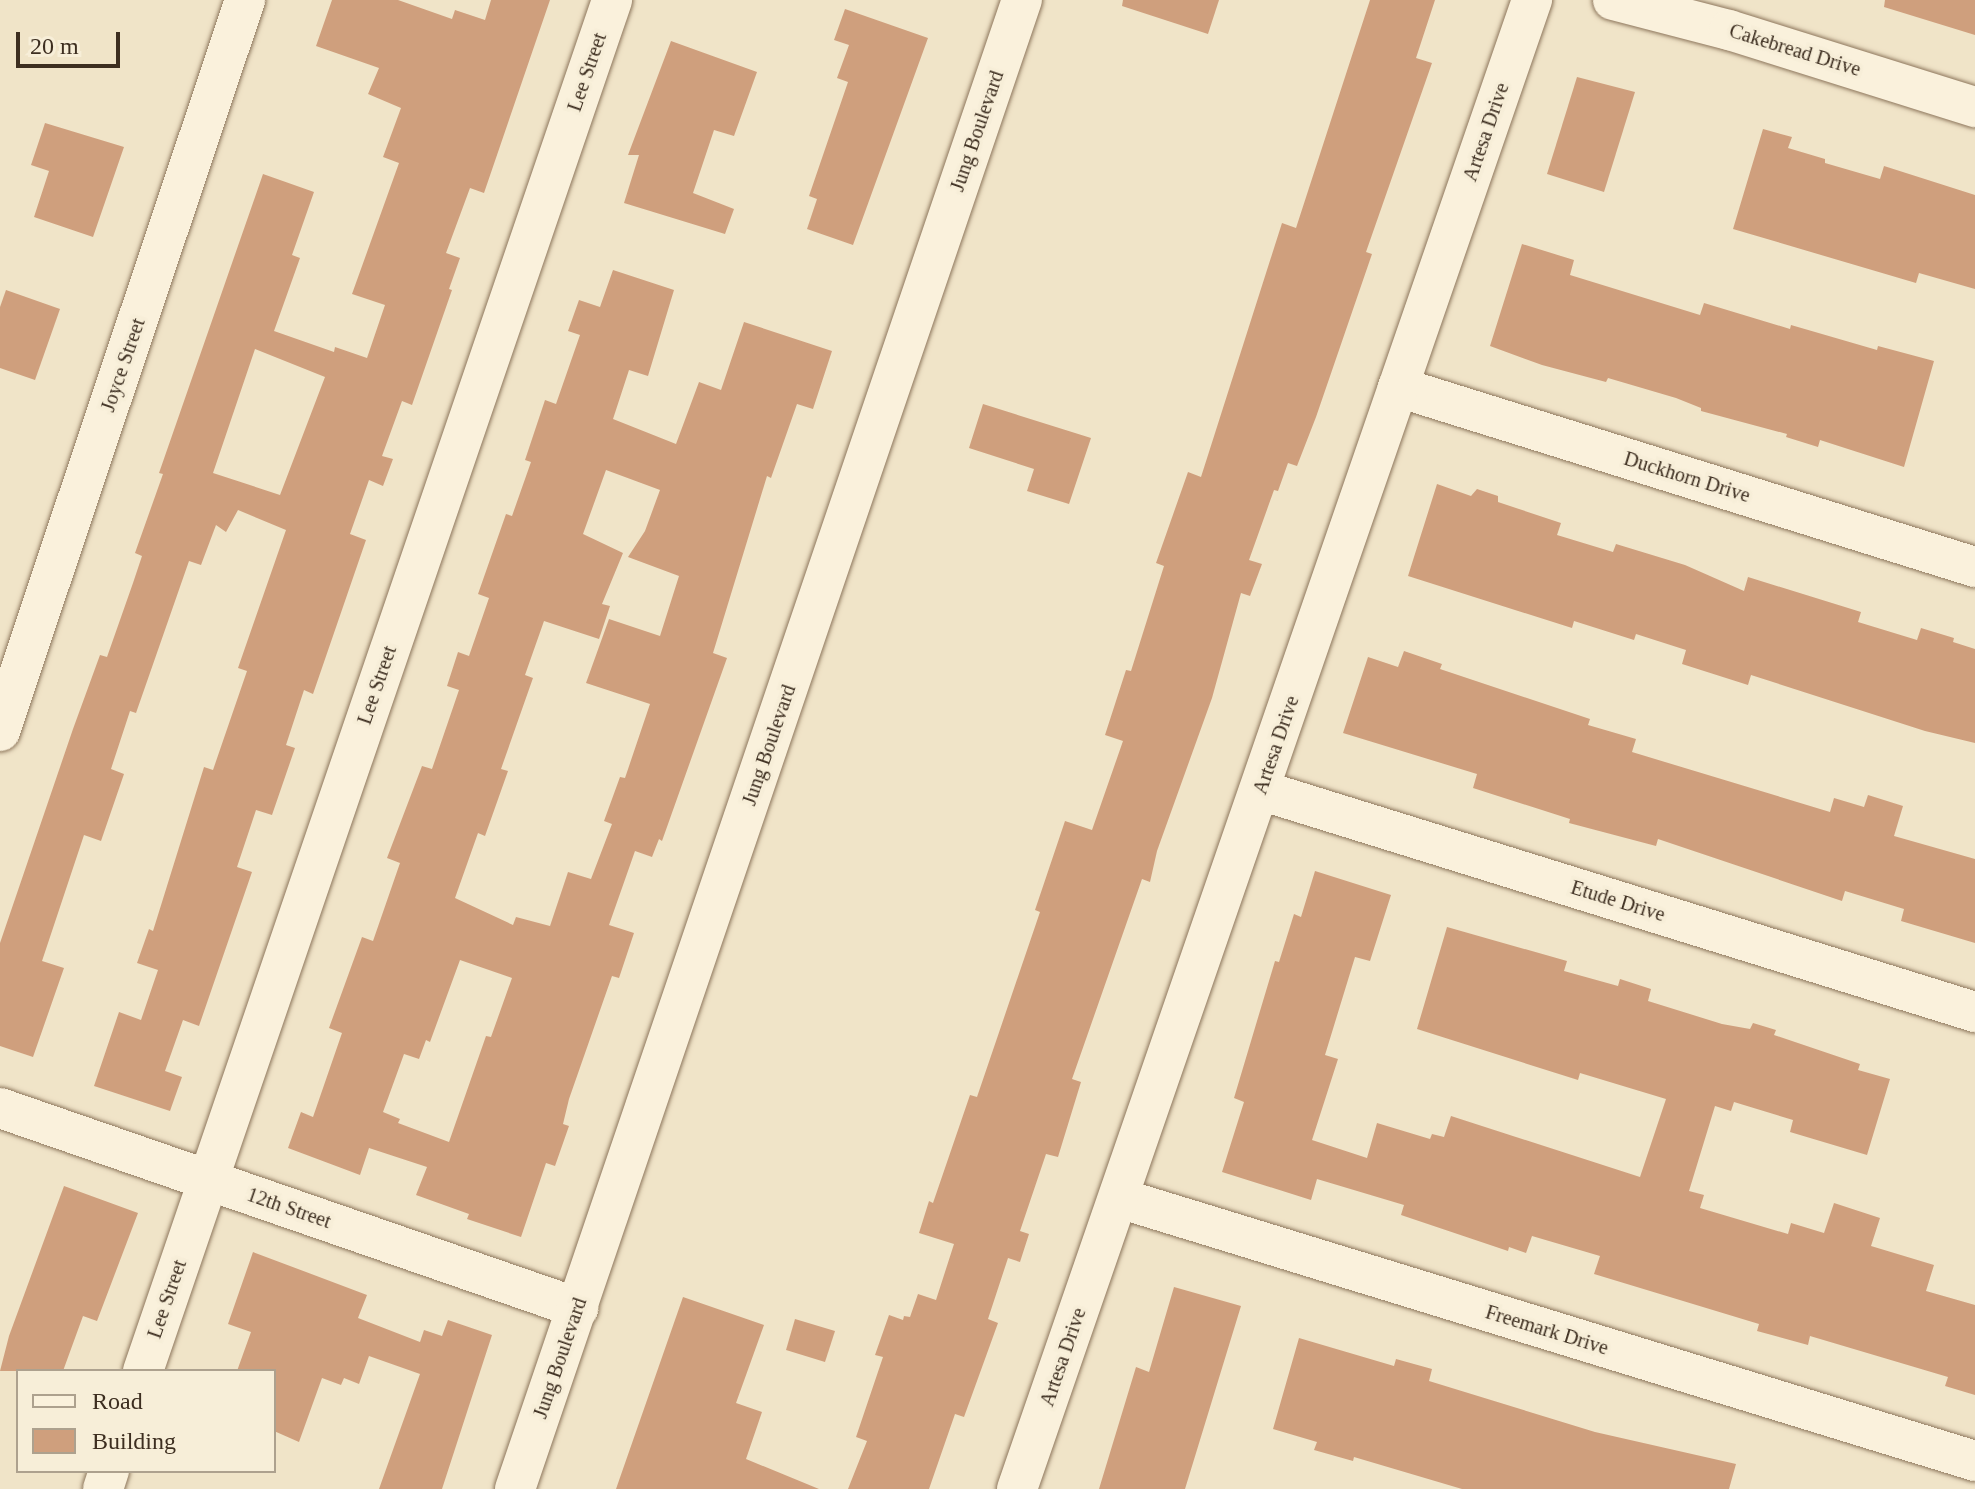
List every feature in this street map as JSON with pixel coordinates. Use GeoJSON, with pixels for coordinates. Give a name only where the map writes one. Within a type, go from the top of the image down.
{"type":"FeatureCollection","features":[{"type":"Feature","properties":{"kind":"street","name":"Joyce Street"},"geometry":{"type":"LineString","coordinates":[[0,731],[245,0]]}},
{"type":"Feature","properties":{"kind":"street","name":"Lee Street"},"geometry":{"type":"LineString","coordinates":[[144,1369],[612,0]]}},
{"type":"Feature","properties":{"kind":"street","name":"Jung Boulevard"},"geometry":{"type":"LineString","coordinates":[[515,1489],[1022,0]]}},
{"type":"Feature","properties":{"kind":"street","name":"Artesa Drive"},"geometry":{"type":"LineString","coordinates":[[1017,1489],[1532,0]]}},
{"type":"Feature","properties":{"kind":"street","name":"Cakebread Drive"},"geometry":{"type":"LineString","coordinates":[[1613,0],[1734,15],[1975,107]]}},
{"type":"Feature","properties":{"kind":"street","name":"Duckhorn Drive"},"geometry":{"type":"LineString","coordinates":[[1398,387],[1975,567]]}},
{"type":"Feature","properties":{"kind":"street","name":"Etude Drive"},"geometry":{"type":"LineString","coordinates":[[1260,790],[1975,1012]]}},
{"type":"Feature","properties":{"kind":"street","name":"12th Street"},"geometry":{"type":"LineString","coordinates":[[0,1108],[578,1308]]}},
{"type":"Feature","properties":{"kind":"street","name":"Freemark Drive"},"geometry":{"type":"LineString","coordinates":[[1119,1198],[1975,1461]]}},
{"type":"Feature","properties":{"kind":"building"},"geometry":{"type":"Polygon","coordinates":[[[332,0],[398,0],[452,19],[455,10],[485,20],[491,0],[550,0],[484,193],[470,188],[446,253],[460,258],[449,289],[452,290],[412,405],[402,401],[382,456],[393,459],[383,486],[369,480],[350,534],[366,540],[313,694],[304,690],[286,745],[295,748],[272,815],[256,810],[237,867],[252,872],[199,1026],[183,1020],[165,1071],[182,1077],[170,1111],[94,1086],[119,1012],[141,1020],[158,970],[137,963],[149,929],[153,931],[204,767],[213,770],[247,671],[238,668],[286,530],[238,510],[226,532],[216,525],[201,565],[189,561],[136,713],[130,711],[111,769],[124,774],[101,841],[84,835],[42,961],[64,968],[33,1057],[0,1046],[0,943],[100,655],[107,657],[133,583],[142,556],[135,553],[163,474],[159,473],[263,174],[314,192],[292,255],[300,258],[274,331],[334,352],[335,347],[367,358],[385,305],[352,294],[399,163],[383,157],[401,108],[368,94],[379,68],[316,46],[332,0]],[[255,349],[213,473],[280,495],[325,377],[255,349]]]}},
{"type":"Feature","properties":{"kind":"building"},"geometry":{"type":"Polygon","coordinates":[[[1123,0],[1219,0],[1208,34],[1122,6],[1123,0]]]}},
{"type":"Feature","properties":{"kind":"building"},"geometry":{"type":"Polygon","coordinates":[[[1370,0],[1435,0],[1416,58],[1432,63],[1366,252],[1372,254],[1316,417],[1297,466],[1288,463],[1278,491],[1274,490],[1249,560],[1262,564],[1250,596],[1241,593],[1212,698],[1157,851],[1150,882],[1142,879],[1072,1079],[1081,1082],[1058,1157],[1046,1154],[1020,1231],[1029,1234],[1020,1262],[1008,1258],[988,1319],[998,1323],[964,1417],[955,1414],[929,1489],[848,1489],[867,1441],[856,1437],[883,1357],[875,1355],[889,1315],[903,1320],[904,1316],[910,1317],[918,1294],[936,1300],[954,1244],[919,1233],[929,1201],[933,1203],[970,1095],[977,1097],[1040,912],[1035,910],[1065,821],[1092,830],[1123,741],[1105,735],[1126,670],[1131,671],[1164,566],[1156,563],[1188,472],[1201,477],[1282,223],[1296,228],[1370,0]]]}},
{"type":"Feature","properties":{"kind":"building"},"geometry":{"type":"Polygon","coordinates":[[[1885,0],[1975,0],[1975,35],[1884,7],[1885,0]]]}},
{"type":"Feature","properties":{"kind":"building"},"geometry":{"type":"Polygon","coordinates":[[[845,9],[928,38],[853,245],[807,229],[817,199],[809,196],[848,82],[837,78],[849,45],[834,40],[845,9]]]}},
{"type":"Feature","properties":{"kind":"building"},"geometry":{"type":"Polygon","coordinates":[[[671,41],[757,72],[734,136],[714,130],[693,193],[734,209],[725,234],[624,203],[639,155],[628,155],[671,41]]]}},
{"type":"Feature","properties":{"kind":"building"},"geometry":{"type":"Polygon","coordinates":[[[1577,77],[1635,92],[1604,192],[1547,174],[1577,77]]]}},
{"type":"Feature","properties":{"kind":"building"},"geometry":{"type":"Polygon","coordinates":[[[45,123],[124,147],[93,237],[34,217],[49,171],[31,165],[45,123]]]}},
{"type":"Feature","properties":{"kind":"building"},"geometry":{"type":"Polygon","coordinates":[[[1763,129],[1792,137],[1788,148],[1825,159],[1825,163],[1880,179],[1884,166],[1975,195],[1975,289],[1919,273],[1916,283],[1733,229],[1763,129]]]}},
{"type":"Feature","properties":{"kind":"building"},"geometry":{"type":"Polygon","coordinates":[[[1522,244],[1574,260],[1570,275],[1700,315],[1704,303],[1790,329],[1791,325],[1877,350],[1878,346],[1934,361],[1904,467],[1820,440],[1818,447],[1786,437],[1787,434],[1701,411],[1701,408],[1676,398],[1608,378],[1606,382],[1542,365],[1490,346],[1522,244]]]}},
{"type":"Feature","properties":{"kind":"building"},"geometry":{"type":"Polygon","coordinates":[[[613,270],[674,290],[648,376],[629,370],[613,419],[676,444],[699,382],[721,390],[744,322],[832,351],[813,409],[797,404],[771,478],[767,476],[713,653],[727,658],[662,841],[659,839],[652,857],[635,851],[609,925],[634,933],[619,978],[612,976],[569,1099],[563,1124],[569,1126],[555,1166],[546,1163],[521,1237],[467,1219],[469,1214],[416,1195],[427,1167],[369,1148],[360,1175],[288,1148],[301,1112],[313,1117],[342,1033],[329,1028],[362,937],[373,941],[400,863],[387,858],[422,766],[432,769],[459,690],[447,686],[458,652],[469,656],[489,598],[478,594],[506,514],[512,516],[531,462],[525,460],[545,400],[556,404],[580,335],[568,331],[579,300],[600,307],[613,270]],[[606,470],[583,534],[623,553],[602,604],[610,606],[599,639],[544,621],[525,675],[533,678],[501,769],[508,771],[485,836],[478,833],[455,898],[513,925],[516,917],[550,926],[568,872],[591,879],[612,824],[604,821],[620,777],[625,778],[650,704],[586,683],[609,619],[660,636],[679,576],[628,557],[645,531],[660,490],[606,470]],[[460,960],[430,1042],[426,1040],[419,1059],[404,1054],[383,1112],[400,1119],[398,1123],[449,1142],[486,1036],[491,1037],[512,978],[460,960]]]}},
{"type":"Feature","properties":{"kind":"building"},"geometry":{"type":"Polygon","coordinates":[[[6,290],[60,309],[35,380],[0,368],[0,307],[6,290]]]}},
{"type":"Feature","properties":{"kind":"building"},"geometry":{"type":"Polygon","coordinates":[[[983,404],[1091,438],[1069,504],[1027,491],[1034,469],[969,448],[983,404]]]}},
{"type":"Feature","properties":{"kind":"building"},"geometry":{"type":"Polygon","coordinates":[[[1437,484],[1471,496],[1477,489],[1498,496],[1498,502],[1561,523],[1557,535],[1613,552],[1616,544],[1685,565],[1744,591],[1748,577],[1861,612],[1858,622],[1917,640],[1921,628],[1954,638],[1953,642],[1975,649],[1975,743],[1925,731],[1751,675],[1748,685],[1682,664],[1686,650],[1636,634],[1634,640],[1574,621],[1572,628],[1408,576],[1437,484]]]}},
{"type":"Feature","properties":{"kind":"building"},"geometry":{"type":"Polygon","coordinates":[[[1404,651],[1442,664],[1440,669],[1590,719],[1588,725],[1636,739],[1632,752],[1830,812],[1834,798],[1864,807],[1868,795],[1903,806],[1894,836],[1975,859],[1975,943],[1901,921],[1904,909],[1845,891],[1842,901],[1658,839],[1656,846],[1569,823],[1570,819],[1473,788],[1477,774],[1343,733],[1368,657],[1398,667],[1404,651]]]}},
{"type":"Feature","properties":{"kind":"building"},"geometry":{"type":"Polygon","coordinates":[[[1315,871],[1391,895],[1370,961],[1355,957],[1325,1055],[1338,1059],[1312,1140],[1367,1158],[1377,1123],[1430,1139],[1432,1134],[1444,1137],[1451,1116],[1640,1177],[1666,1099],[1580,1073],[1578,1080],[1417,1029],[1447,927],[1567,961],[1564,971],[1618,986],[1620,979],[1651,989],[1648,1001],[1722,1024],[1750,1029],[1753,1023],[1776,1030],[1774,1035],[1860,1064],[1858,1070],[1890,1079],[1867,1155],[1790,1132],[1793,1120],[1734,1102],[1731,1111],[1715,1106],[1689,1191],[1704,1195],[1700,1208],[1788,1234],[1791,1223],[1824,1233],[1834,1203],[1880,1218],[1871,1246],[1934,1265],[1926,1291],[1975,1305],[1975,1395],[1945,1386],[1948,1377],[1810,1336],[1808,1345],[1757,1331],[1759,1324],[1594,1274],[1600,1256],[1532,1236],[1526,1253],[1509,1247],[1508,1251],[1401,1215],[1404,1205],[1317,1179],[1311,1200],[1222,1172],[1244,1102],[1234,1098],[1275,961],[1279,962],[1294,914],[1301,917],[1315,871]]]}},
{"type":"Feature","properties":{"kind":"building"},"geometry":{"type":"Polygon","coordinates":[[[64,1186],[138,1213],[97,1321],[83,1316],[64,1369],[0,1371],[9,1336],[64,1186]]]}},
{"type":"Feature","properties":{"kind":"building"},"geometry":{"type":"Polygon","coordinates":[[[253,1252],[367,1295],[358,1318],[420,1342],[424,1330],[442,1336],[448,1320],[492,1335],[442,1489],[379,1489],[420,1374],[369,1356],[359,1384],[344,1378],[341,1385],[322,1378],[299,1442],[276,1432],[276,1369],[238,1369],[251,1332],[228,1324],[253,1252]]]}},
{"type":"Feature","properties":{"kind":"building"},"geometry":{"type":"Polygon","coordinates":[[[1174,1287],[1241,1306],[1185,1489],[1099,1489],[1136,1367],[1149,1372],[1174,1287]]]}},
{"type":"Feature","properties":{"kind":"building"},"geometry":{"type":"Polygon","coordinates":[[[683,1297],[764,1325],[736,1403],[762,1412],[746,1459],[819,1489],[616,1489],[683,1297]]]}},
{"type":"Feature","properties":{"kind":"building"},"geometry":{"type":"Polygon","coordinates":[[[795,1319],[835,1331],[825,1362],[786,1350],[795,1319]]]}},
{"type":"Feature","properties":{"kind":"building"},"geometry":{"type":"Polygon","coordinates":[[[1299,1338],[1394,1366],[1396,1359],[1432,1369],[1429,1381],[1595,1432],[1736,1464],[1729,1489],[1462,1489],[1354,1457],[1353,1461],[1314,1450],[1317,1442],[1273,1429],[1299,1338]]]}}]}
